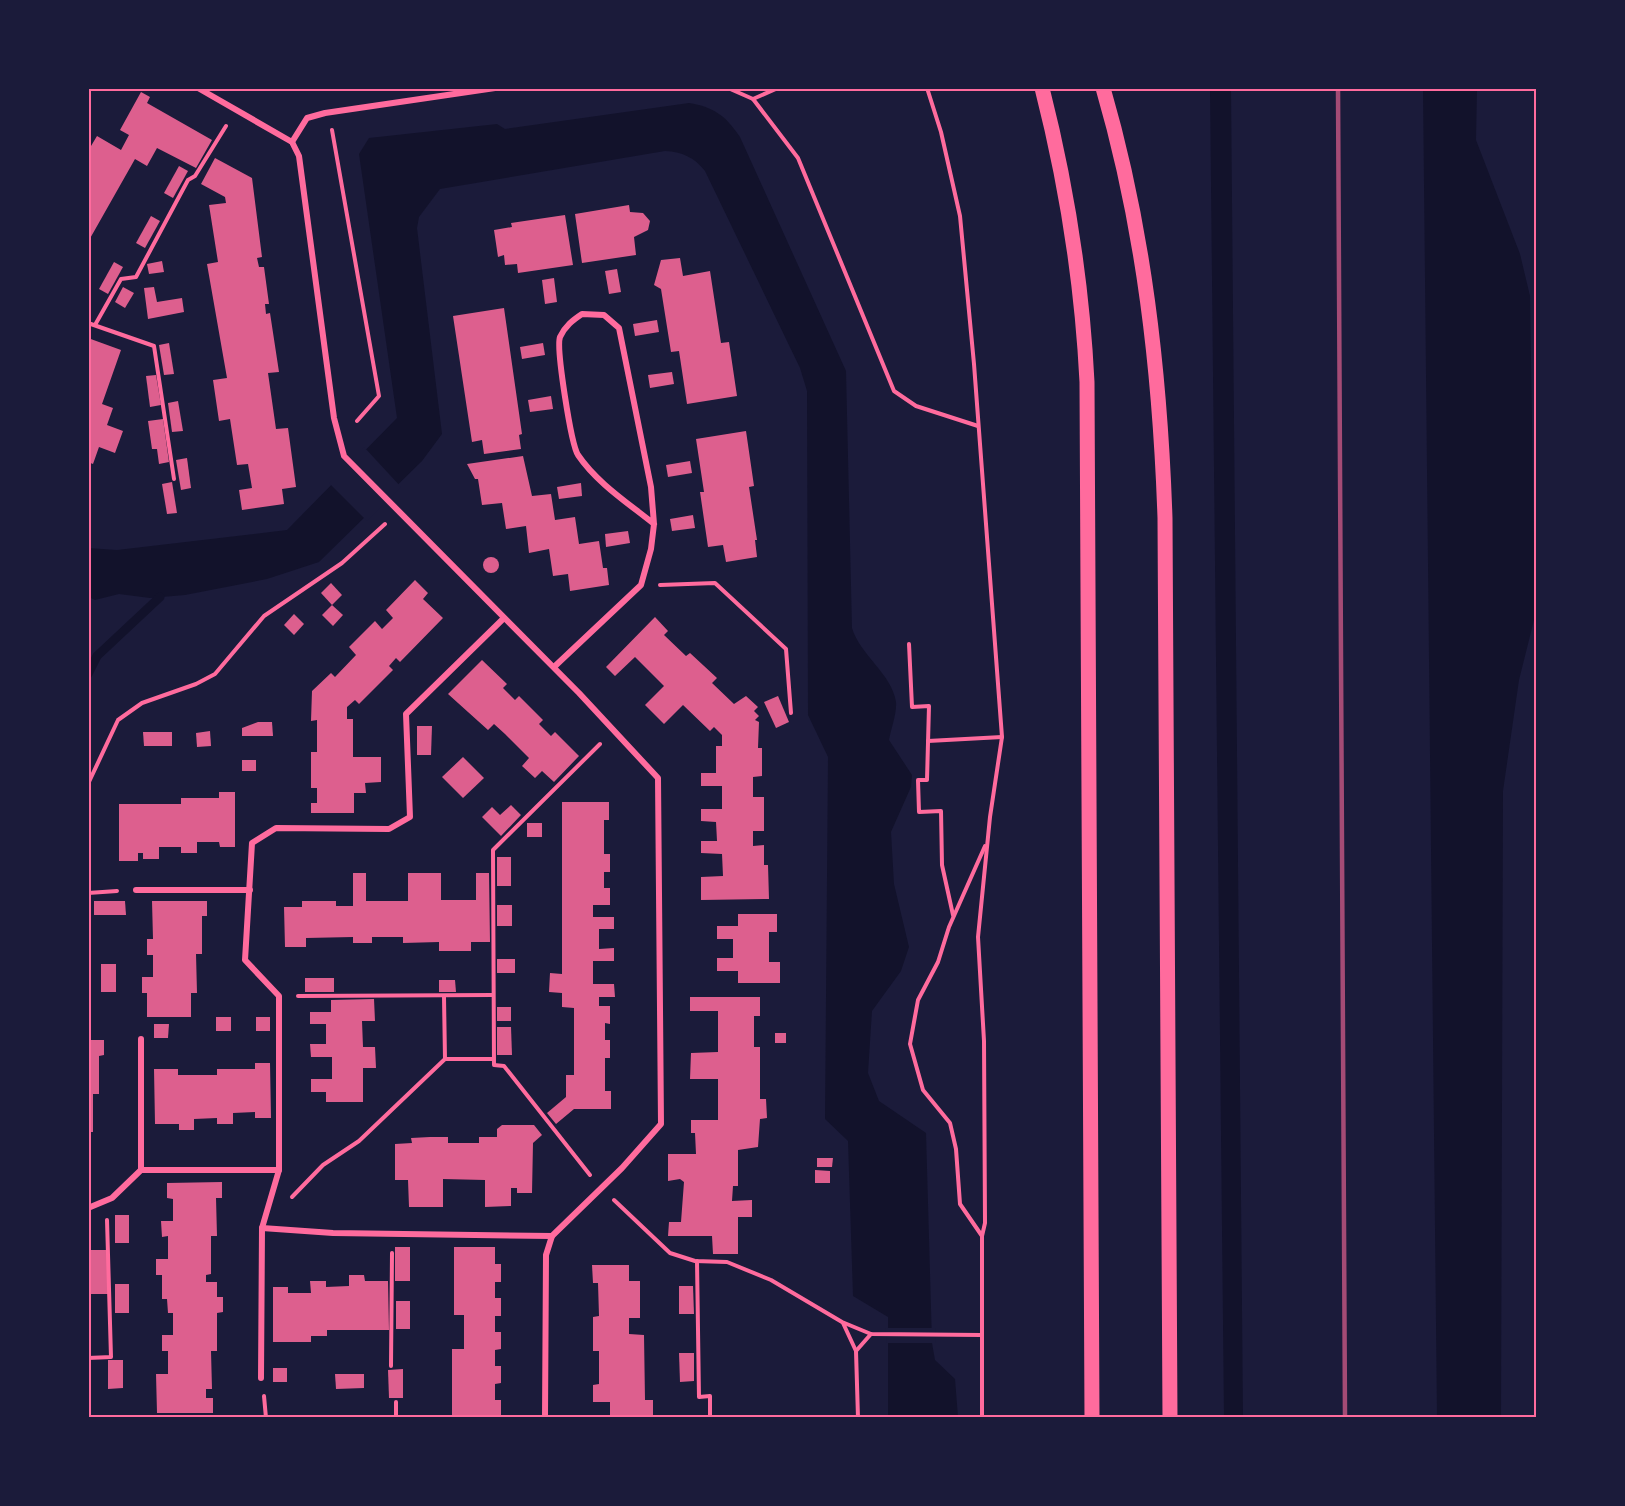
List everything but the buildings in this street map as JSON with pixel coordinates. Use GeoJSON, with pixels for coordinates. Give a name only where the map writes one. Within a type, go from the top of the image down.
{"type":"FeatureCollection","features":[{"type":"Feature","properties":{"kind":"main road"},"geometry":{"type":"LineString","coordinates":[[1042,88],[1064,178],[1076,249],[1087,382],[1092,1418]]}},
{"type":"Feature","properties":{"kind":"main road"},"geometry":{"type":"LineString","coordinates":[[1103,88],[1140,240],[1162,420],[1166,530],[1170,1418]]}},
{"type":"Feature","properties":{"kind":"street"},"geometry":{"type":"LineString","coordinates":[[198,88],[292,142],[299,156],[334,418],[344,456],[396,511],[554,667],[658,778],[661,1124],[552,1236],[546,1255],[545,1418]]}},
{"type":"Feature","properties":{"kind":"street"},"geometry":{"type":"LineString","coordinates":[[292,142],[307,118],[325,113],[495,88]]}},
{"type":"Feature","properties":{"kind":"street"},"geometry":{"type":"LineString","coordinates":[[554,667],[641,585],[651,549],[654,524],[651,488],[619,328],[604,315],[582,314],[569,323],[559,339],[570,431],[577,454],[603,483],[654,524]]}},
{"type":"Feature","properties":{"kind":"street"},"geometry":{"type":"LineString","coordinates":[[261,1378],[262,1228],[279,1170],[279,996],[245,960],[252,843],[276,828],[388,829],[410,817],[406,714],[504,618]]}},
{"type":"Feature","properties":{"kind":"street"},"geometry":{"type":"LineString","coordinates":[[136,890],[250,890]]}},
{"type":"Feature","properties":{"kind":"street"},"geometry":{"type":"LineString","coordinates":[[141,1040],[141,1170]]}},
{"type":"Feature","properties":{"kind":"street"},"geometry":{"type":"LineString","coordinates":[[88,1208],[107,1201],[141,1170],[279,1170]]}},
{"type":"Feature","properties":{"kind":"street"},"geometry":{"type":"LineString","coordinates":[[262,1228],[392,1234],[552,1236]]}},
{"type":"Feature","properties":{"kind":"path"},"geometry":{"type":"LineString","coordinates":[[728,88],[753,99],[798,158],[894,391],[916,406],[978,426]]}},
{"type":"Feature","properties":{"kind":"path"},"geometry":{"type":"LineString","coordinates":[[753,99],[778,88]]}},
{"type":"Feature","properties":{"kind":"path"},"geometry":{"type":"LineString","coordinates":[[927,88],[941,132],[960,216],[1002,737],[987,842],[978,937],[984,1052],[985,1223],[982,1236],[982,1418]]}},
{"type":"Feature","properties":{"kind":"path"},"geometry":{"type":"LineString","coordinates":[[95,325],[121,279],[136,277],[188,180],[195,176],[236,109]]}},
{"type":"Feature","properties":{"kind":"path"},"geometry":{"type":"LineString","coordinates":[[325,113],[332,125],[379,396],[356,418],[358,429]]}},
{"type":"Feature","properties":{"kind":"path"},"geometry":{"type":"LineString","coordinates":[[88,323],[154,346],[174,479]]}},
{"type":"Feature","properties":{"kind":"path"},"geometry":{"type":"LineString","coordinates":[[88,784],[118,720],[142,703],[196,684],[215,674],[264,616],[342,563],[396,511]]}},
{"type":"Feature","properties":{"kind":"path"},"geometry":{"type":"LineString","coordinates":[[641,585],[715,583],[786,649],[791,713]]}},
{"type":"Feature","properties":{"kind":"path"},"geometry":{"type":"LineString","coordinates":[[909,644],[912,707],[930,706],[927,780],[918,780],[919,812],[941,811],[942,865],[953,915]]}},
{"type":"Feature","properties":{"kind":"path"},"geometry":{"type":"LineString","coordinates":[[614,729],[493,850],[492,1059],[494,1065],[504,1066],[601,1188],[670,1253],[697,1261],[727,1262],[771,1280],[842,1322],[871,1334],[981,1335]]}},
{"type":"Feature","properties":{"kind":"path"},"geometry":{"type":"LineString","coordinates":[[928,741],[1002,737]]}},
{"type":"Feature","properties":{"kind":"path"},"geometry":{"type":"LineString","coordinates":[[982,1236],[960,1204],[956,1149],[950,1123],[923,1090],[910,1044],[918,1000],[938,962],[953,915],[987,842]]}},
{"type":"Feature","properties":{"kind":"path"},"geometry":{"type":"LineString","coordinates":[[88,893],[136,890]]}},
{"type":"Feature","properties":{"kind":"path"},"geometry":{"type":"LineString","coordinates":[[279,996],[493,995]]}},
{"type":"Feature","properties":{"kind":"path"},"geometry":{"type":"LineString","coordinates":[[444,997],[445,1059]]}},
{"type":"Feature","properties":{"kind":"path"},"geometry":{"type":"LineString","coordinates":[[262,1228],[323,1165],[359,1141],[445,1059],[492,1059]]}},
{"type":"Feature","properties":{"kind":"path"},"geometry":{"type":"LineString","coordinates":[[88,1358],[111,1357],[107,1201]]}},
{"type":"Feature","properties":{"kind":"path"},"geometry":{"type":"LineString","coordinates":[[391,1366],[392,1234]]}},
{"type":"Feature","properties":{"kind":"path"},"geometry":{"type":"LineString","coordinates":[[697,1261],[699,1396],[710,1396],[710,1418]]}},
{"type":"Feature","properties":{"kind":"path"},"geometry":{"type":"LineString","coordinates":[[842,1322],[856,1351],[858,1418]]}},
{"type":"Feature","properties":{"kind":"path"},"geometry":{"type":"LineString","coordinates":[[856,1351],[871,1334]]}},
{"type":"Feature","properties":{"kind":"path"},"geometry":{"type":"LineString","coordinates":[[396,1402],[396,1418]]}},
{"type":"Feature","properties":{"kind":"shaded area"},"geometry":{"type":"Polygon","coordinates":[[[1210,89],[1231,89],[1243,1418],[1224,1417],[1210,89]]]}},
{"type":"Feature","properties":{"kind":"shaded area"},"geometry":{"type":"Polygon","coordinates":[[[1423,89],[1477,89],[1476,140],[1520,254],[1530,296],[1535,616],[1519,680],[1503,791],[1501,1417],[1437,1417],[1423,89]]]}},
{"type":"Feature","properties":{"kind":"shaded area"},"geometry":{"type":"Polygon","coordinates":[[[689,103],[706,107],[719,114],[730,123],[740,137],[846,371],[852,628],[862,647],[889,682],[896,706],[889,740],[912,775],[911,787],[891,832],[894,884],[909,947],[901,971],[872,1011],[868,1073],[879,1101],[926,1133],[932,1343],[935,1360],[955,1379],[958,1417],[888,1417],[888,1317],[853,1296],[848,1141],[825,1119],[828,757],[808,715],[807,391],[800,368],[701,166],[687,156],[665,151],[440,189],[419,217],[417,228],[442,434],[422,461],[319,562],[267,579],[185,595],[150,598],[119,594],[95,600],[89,597],[88,548],[117,550],[287,530],[397,418],[359,154],[369,138],[497,124],[505,129],[689,103]]]}},
{"type":"Feature","properties":{"kind":"pier"},"geometry":{"type":"Polygon","coordinates":[[[364,447],[401,487],[367,521],[329,483],[364,447]]]}},
{"type":"Feature","properties":{"kind":"pier"},"geometry":{"type":"Polygon","coordinates":[[[885,1328],[936,1328],[935,1343],[887,1343],[885,1328]]]}},
{"type":"Feature","properties":{"kind":"waterway"},"geometry":{"type":"LineString","coordinates":[[88,674],[97,656],[160,597]]}},
{"type":"Feature","properties":{"kind":"railway"},"geometry":{"type":"LineString","coordinates":[[1338,88],[1345,1418]]}}]}
